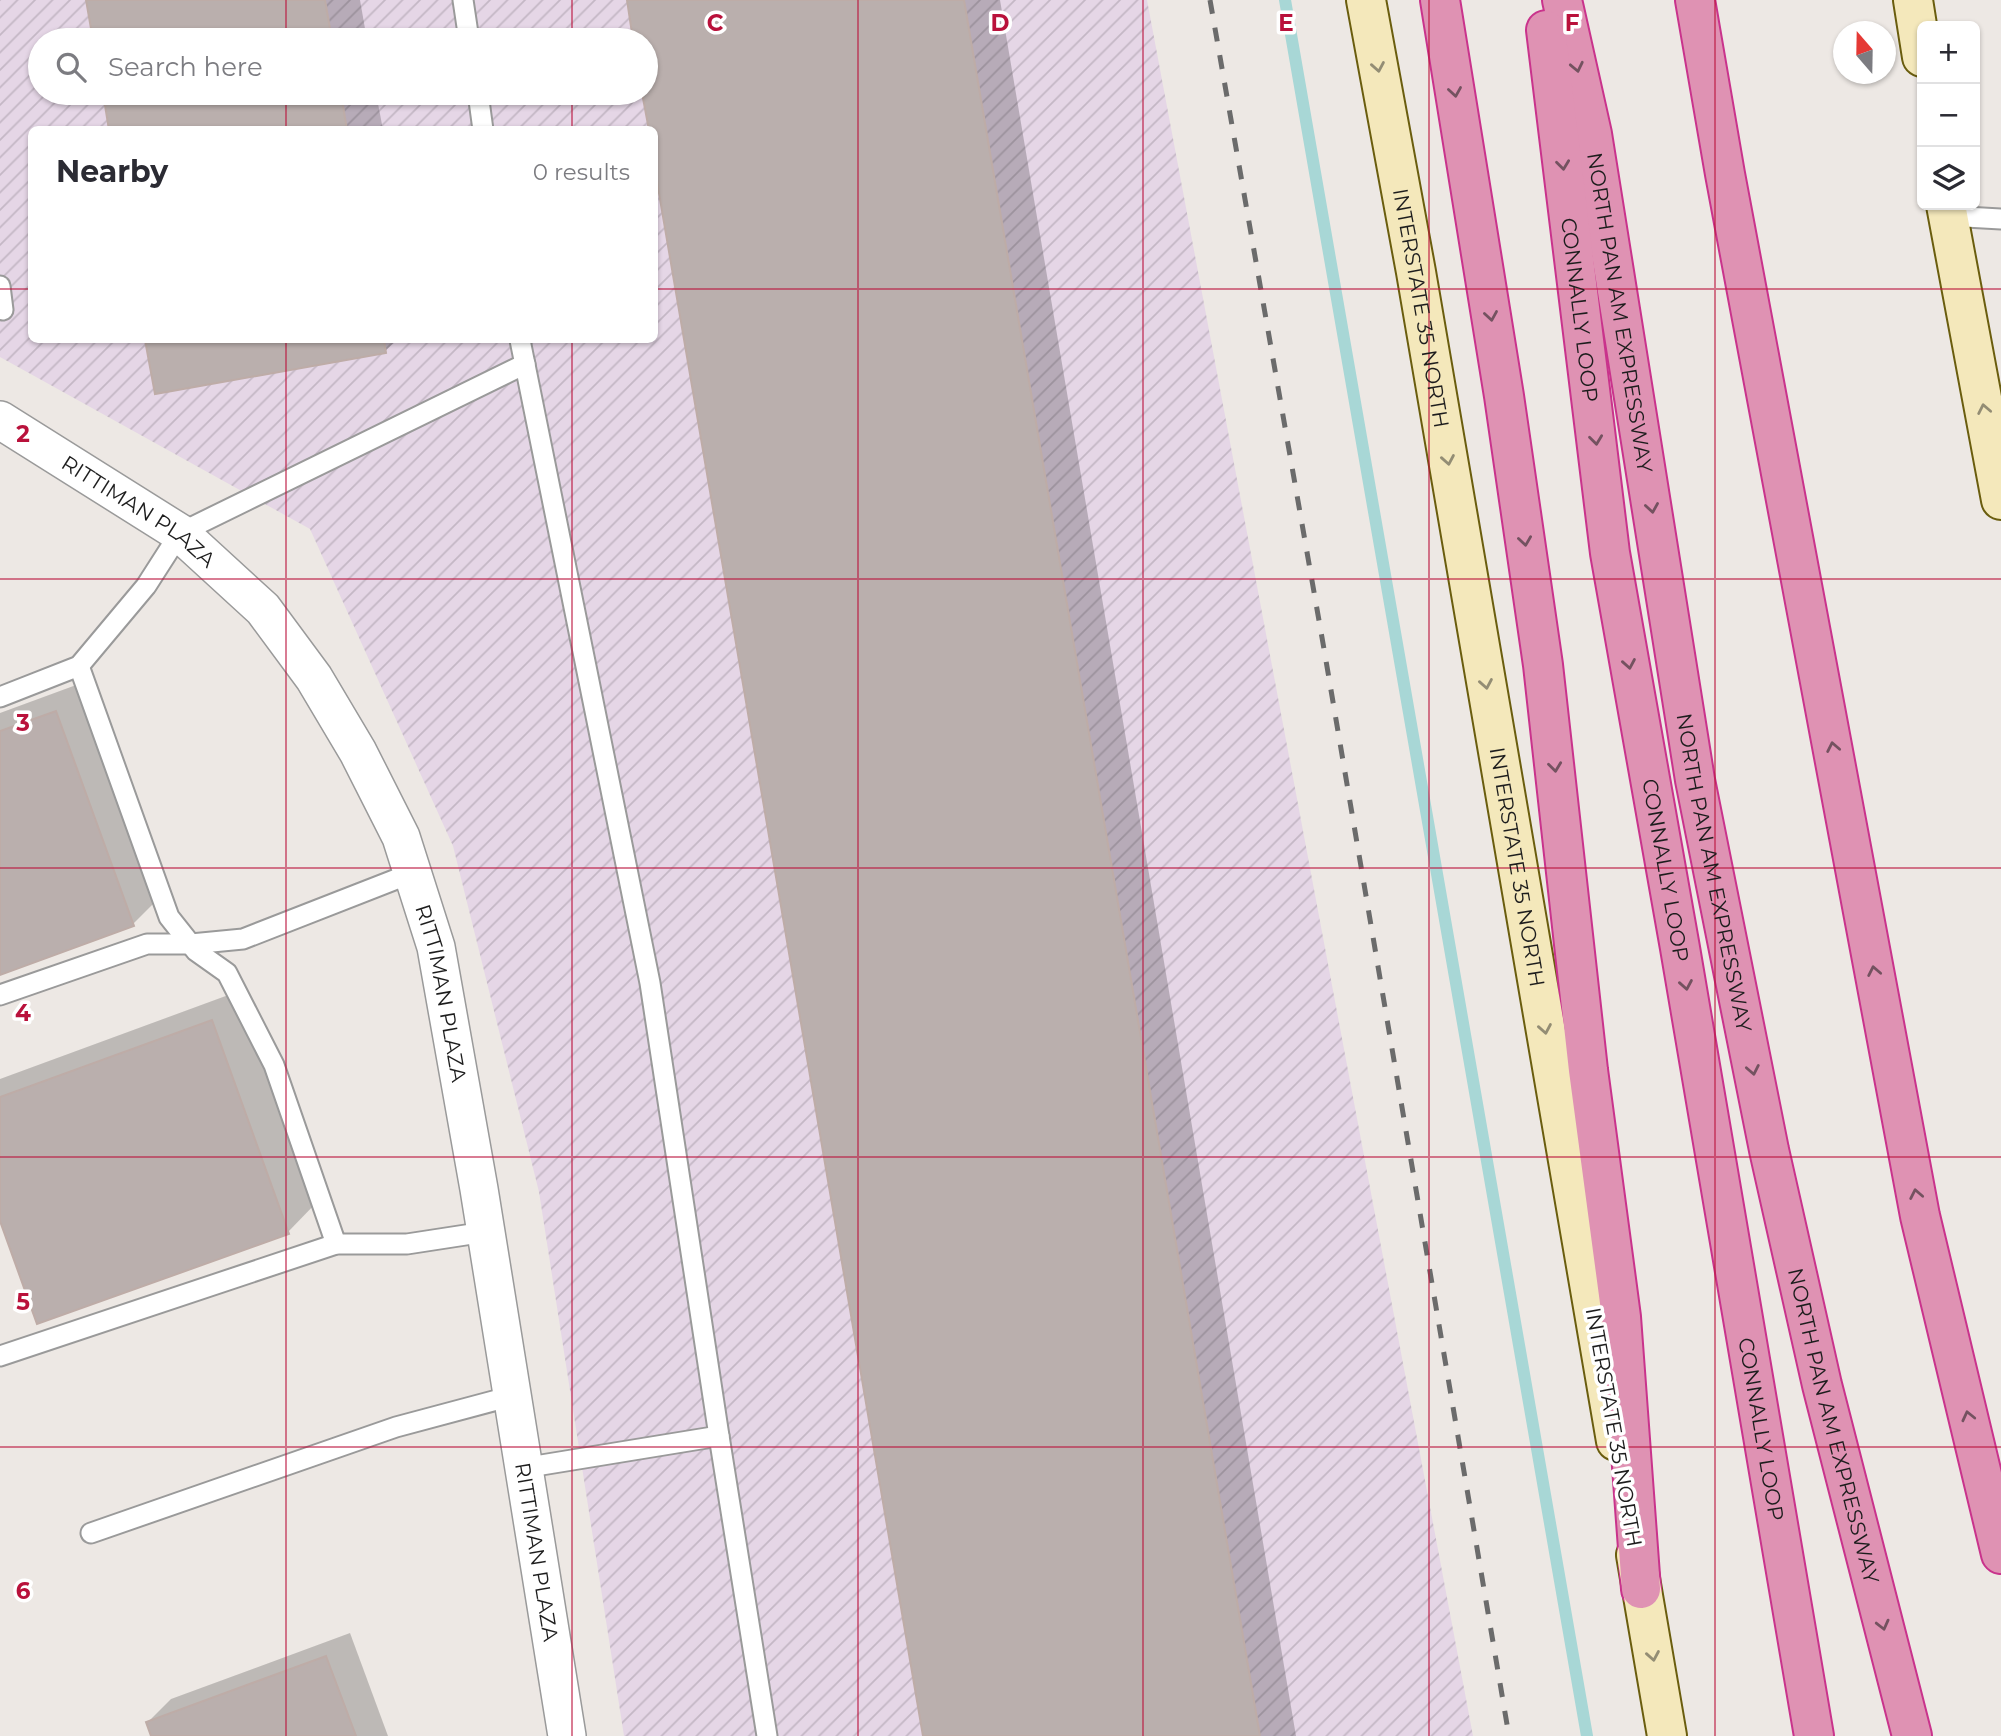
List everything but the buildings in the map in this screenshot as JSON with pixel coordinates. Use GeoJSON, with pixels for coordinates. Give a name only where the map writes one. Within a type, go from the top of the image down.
{"type":"FeatureCollection","features":[{"type":"Feature","properties":{"kind":"highway"},"geometry":{"type":"LineString","coordinates":[[1440,0],[1504,396],[1543,665],[1588,1070],[1621,1317],[1642,1589]]}},
{"type":"Feature","properties":{"kind":"highway","name":"CONNALLY LOOP"},"geometry":{"type":"LineString","coordinates":[[1543,0],[1610,553],[1685,975],[1814,1736]]}},
{"type":"Feature","properties":{"kind":"highway","name":"NORTH PAN AM EXPRESSWAY"},"geometry":{"type":"LineString","coordinates":[[1562,0],[1592,134],[1696,780],[1769,1150],[1822,1385],[1912,1736]]}},
{"type":"Feature","properties":{"kind":"highway"},"geometry":{"type":"LineString","coordinates":[[1695,0],[1725,174],[1920,1216],[2001,1554]]}},
{"type":"Feature","properties":{"kind":"highway"},"geometry":{"type":"LineString","coordinates":[[1984,1482],[2001,1534]]}},
{"type":"Feature","properties":{"kind":"main road","name":"INTERSTATE 35 NORTH"},"geometry":{"type":"LineString","coordinates":[[1366,0],[1416,272],[1667,1736]]}},
{"type":"Feature","properties":{"kind":"main road"},"geometry":{"type":"LineString","coordinates":[[1913,0],[1917,25]]}},
{"type":"Feature","properties":{"kind":"main road"},"geometry":{"type":"LineString","coordinates":[[1947,210],[2001,500]]}},
{"type":"Feature","properties":{"kind":"street","name":"RITTIMAN PLAZA"},"geometry":{"type":"LineString","coordinates":[[0,420],[180,533],[263,610],[314,678],[358,752],[401,837],[436,947],[512,1396],[560,1734]]}},
{"type":"Feature","properties":{"kind":"lane"},"geometry":{"type":"LineString","coordinates":[[463,0],[468,28]]}},
{"type":"Feature","properties":{"kind":"lane"},"geometry":{"type":"LineString","coordinates":[[480,105],[482,126]]}},
{"type":"Feature","properties":{"kind":"lane"},"geometry":{"type":"LineString","coordinates":[[1947,210],[2001,219]]}},
{"type":"Feature","properties":{"kind":"lane"},"geometry":{"type":"LineString","coordinates":[[0,286],[1,310]]}},
{"type":"Feature","properties":{"kind":"lane"},"geometry":{"type":"LineString","coordinates":[[521,343],[650,983],[767,1736]]}},
{"type":"Feature","properties":{"kind":"lane"},"geometry":{"type":"LineString","coordinates":[[0,697],[79,666],[146,586],[180,533],[525,364]]}},
{"type":"Feature","properties":{"kind":"lane"},"geometry":{"type":"LineString","coordinates":[[79,666],[169,917],[196,951],[227,973],[274,1065],[336,1244]]}},
{"type":"Feature","properties":{"kind":"lane"},"geometry":{"type":"LineString","coordinates":[[0,995],[147,944],[191,944],[243,939],[412,873]]}},
{"type":"Feature","properties":{"kind":"lane"},"geometry":{"type":"LineString","coordinates":[[0,1356],[336,1244],[407,1244],[485,1232]]}},
{"type":"Feature","properties":{"kind":"lane"},"geometry":{"type":"LineString","coordinates":[[91,1533],[396,1427],[512,1396]]}},
{"type":"Feature","properties":{"kind":"lane"},"geometry":{"type":"LineString","coordinates":[[523,1468],[719,1436]]}},
{"type":"Feature","properties":{"kind":"shaded area"},"geometry":{"type":"Polygon","coordinates":[[[0,0],[1147,0],[1473,1736],[624,1736],[539,1192],[453,846],[310,529],[0,357],[0,0]]]}},
{"type":"Feature","properties":{"kind":"waterway"},"geometry":{"type":"LineString","coordinates":[[1285,0],[1587,1736]]}},
{"type":"Feature","properties":{"kind":"railway"},"geometry":{"type":"LineString","coordinates":[[1210,0],[1324,649],[1509,1736]]}}]}
